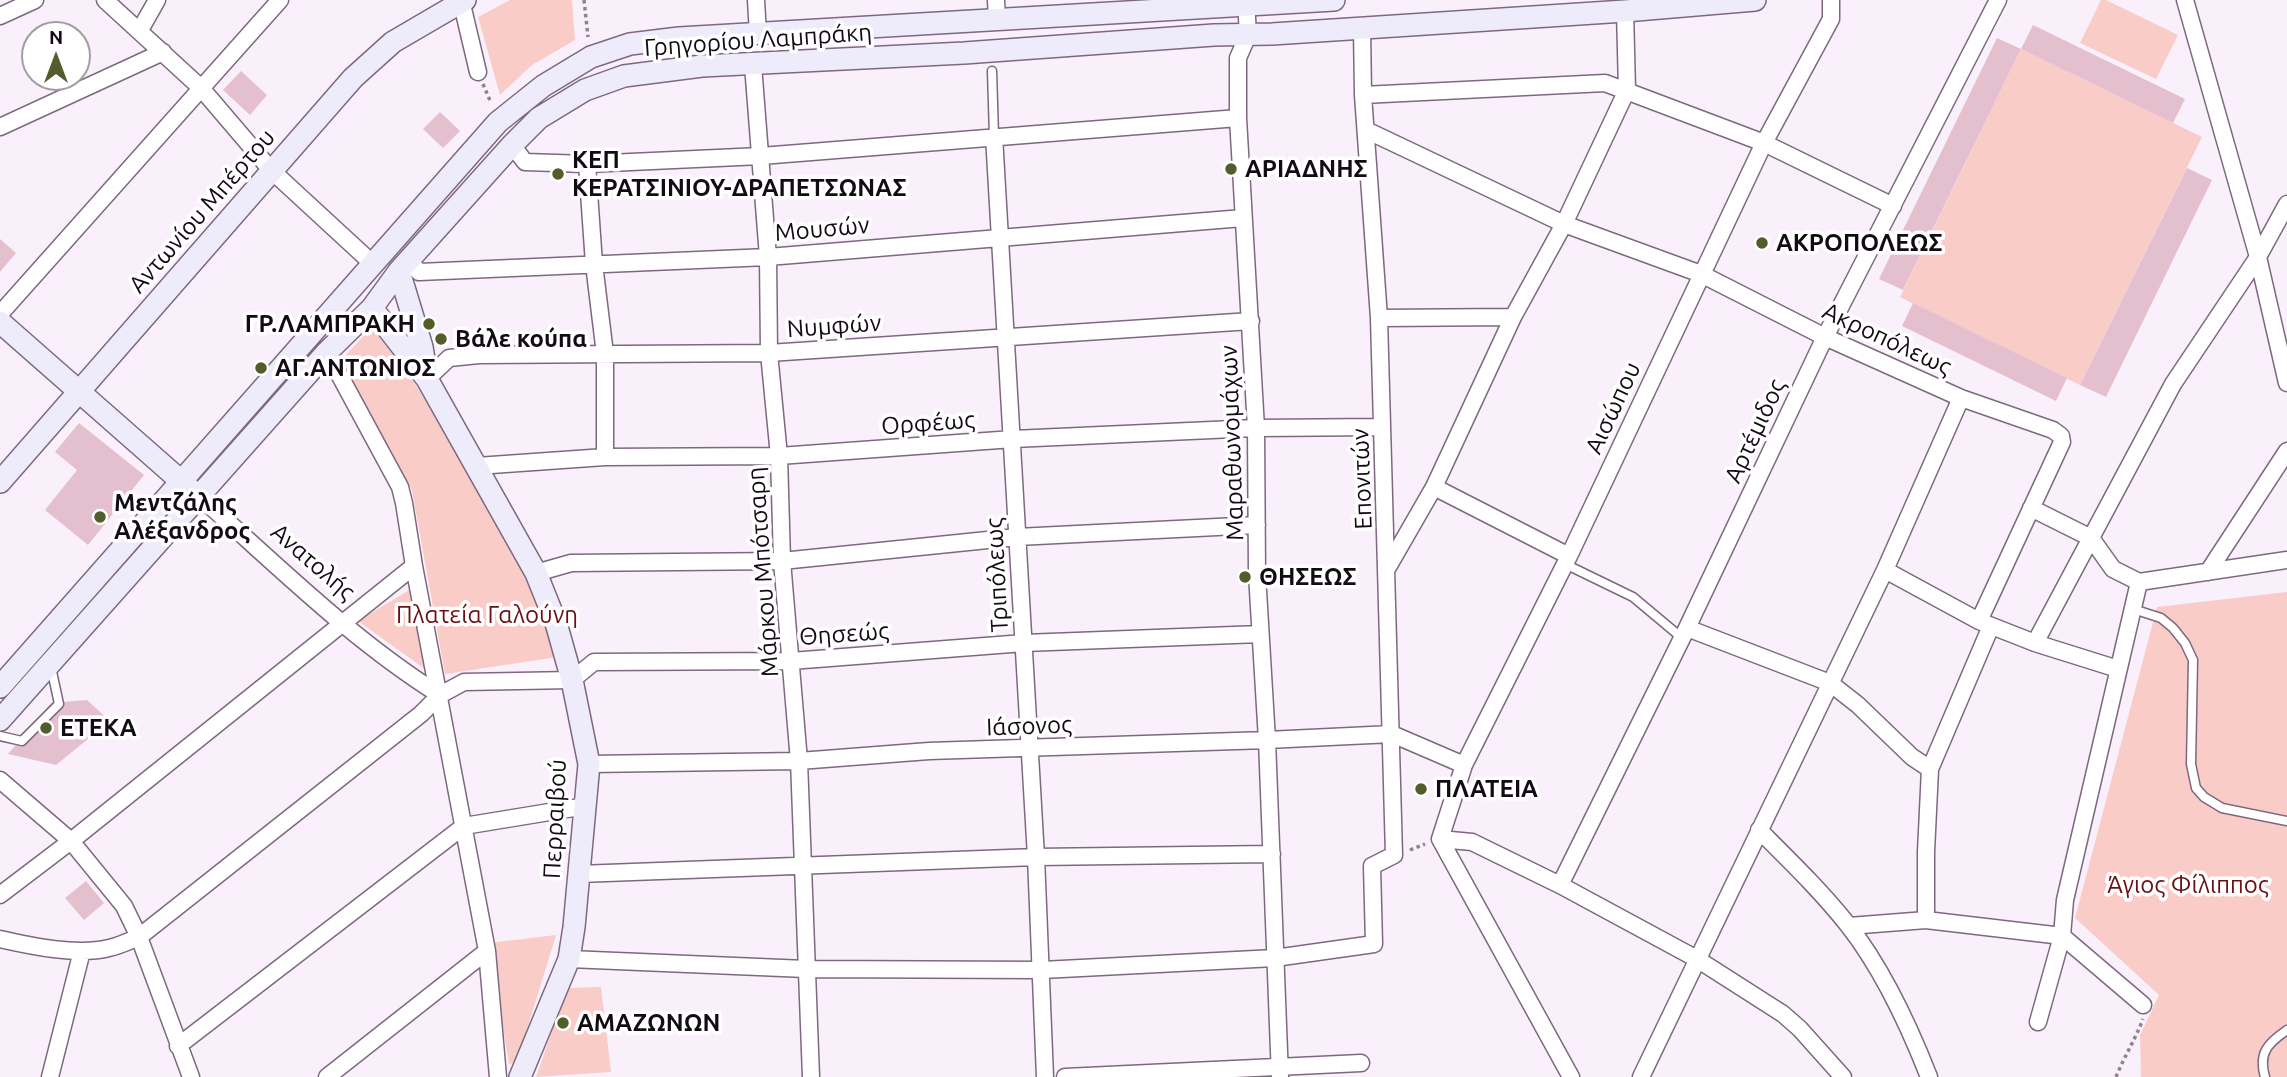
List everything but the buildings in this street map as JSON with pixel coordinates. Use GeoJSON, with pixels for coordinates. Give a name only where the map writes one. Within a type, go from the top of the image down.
{"type":"FeatureCollection","features":[{"type":"Feature","properties":{"kind":"main road","name":"Γρηγορίου Λαμπράκη"},"geometry":{"type":"LineString","coordinates":[[0,720],[327,352],[372,308],[404,266],[512,145],[539,118],[585,90],[624,76],[702,66],[1214,35],[1247,15],[1334,0]]}},
{"type":"Feature","properties":{"kind":"main road","name":"Γρηγορίου Λαμπράκη"},"geometry":{"type":"LineString","coordinates":[[0,687],[498,122],[543,86],[591,57],[630,44],[679,38],[758,34],[996,10],[1247,15],[1362,28],[1755,0]]}},
{"type":"Feature","properties":{"kind":"main road","name":"Αντωνίου Μπέρτου"},"geometry":{"type":"LineString","coordinates":[[0,482],[353,78],[393,42],[462,1]]}},
{"type":"Feature","properties":{"kind":"main road","name":"Περραιβού"},"geometry":{"type":"LineString","coordinates":[[404,266],[427,379]]}},
{"type":"Feature","properties":{"kind":"main road","name":"Περραιβού"},"geometry":{"type":"LineString","coordinates":[[372,308],[427,379],[536,573],[556,623],[572,680],[589,764],[569,959],[520,1077]]}},
{"type":"Feature","properties":{"kind":"main road","name":"Ανατολής"},"geometry":{"type":"LineString","coordinates":[[0,322],[199,496]]}},
{"type":"Feature","properties":{"kind":"street"},"geometry":{"type":"LineString","coordinates":[[0,16],[35,0]]}},
{"type":"Feature","properties":{"kind":"street"},"geometry":{"type":"LineString","coordinates":[[105,0],[201,88],[271,170],[373,264]]}},
{"type":"Feature","properties":{"kind":"street"},"geometry":{"type":"LineString","coordinates":[[140,30],[157,0]]}},
{"type":"Feature","properties":{"kind":"street"},"geometry":{"type":"LineString","coordinates":[[0,314],[280,0]]}},
{"type":"Feature","properties":{"kind":"street"},"geometry":{"type":"LineString","coordinates":[[756,0],[758,34]]}},
{"type":"Feature","properties":{"kind":"street","name":"Αισώπου"},"geometry":{"type":"LineString","coordinates":[[1440,839],[1464,765],[1567,560],[1764,143],[1831,19],[1831,0]]}},
{"type":"Feature","properties":{"kind":"street","name":"Αρτέμιδος"},"geometry":{"type":"LineString","coordinates":[[1560,885],[1685,633],[1825,337],[1997,0]]}},
{"type":"Feature","properties":{"kind":"street"},"geometry":{"type":"LineString","coordinates":[[2185,0],[2258,257],[2287,383]]}},
{"type":"Feature","properties":{"kind":"street"},"geometry":{"type":"LineString","coordinates":[[462,1],[478,72]]}},
{"type":"Feature","properties":{"kind":"street"},"geometry":{"type":"LineString","coordinates":[[1388,567],[1434,487],[1513,317],[1564,225],[1627,90],[1625,11]]}},
{"type":"Feature","properties":{"kind":"street","name":"Μαραθωνομάχων"},"geometry":{"type":"LineString","coordinates":[[1247,15],[1238,58],[1238,118],[1256,428],[1260,634],[1272,854],[1279,1073]]}},
{"type":"Feature","properties":{"kind":"street","name":"Επονιτών"},"geometry":{"type":"LineString","coordinates":[[1362,28],[1363,95],[1379,318],[1394,855]]}},
{"type":"Feature","properties":{"kind":"street"},"geometry":{"type":"LineString","coordinates":[[0,127],[163,52]]}},
{"type":"Feature","properties":{"kind":"street","name":"Μάρκου Μπότσαρη"},"geometry":{"type":"LineString","coordinates":[[753,65],[768,257],[769,353],[779,456],[782,561],[799,761],[811,1077]]}},
{"type":"Feature","properties":{"kind":"street"},"geometry":{"type":"LineString","coordinates":[[1363,95],[1605,83],[1764,143],[1893,206]]}},
{"type":"Feature","properties":{"kind":"street"},"geometry":{"type":"LineString","coordinates":[[512,145],[525,162],[587,164],[761,156],[1238,118]]}},
{"type":"Feature","properties":{"kind":"street","name":"Ακροπόλεως"},"geometry":{"type":"LineString","coordinates":[[1366,130],[1564,225],[1701,274],[1825,337],[1961,398],[2053,430],[2061,436],[2062,442],[2031,508]]}},
{"type":"Feature","properties":{"kind":"street","name":"Τριπόλεως"},"geometry":{"type":"LineString","coordinates":[[994,136],[1037,857],[1045,1077]]}},
{"type":"Feature","properties":{"kind":"street"},"geometry":{"type":"LineString","coordinates":[[587,164],[594,264],[605,354],[605,457]]}},
{"type":"Feature","properties":{"kind":"street"},"geometry":{"type":"LineString","coordinates":[[2035,643],[2173,384],[2258,257],[2287,204]]}},
{"type":"Feature","properties":{"kind":"street","name":"Μουσών"},"geometry":{"type":"LineString","coordinates":[[404,266],[419,272],[768,257],[1243,218]]}},
{"type":"Feature","properties":{"kind":"street"},"geometry":{"type":"LineString","coordinates":[[1379,318],[1513,317]]}},
{"type":"Feature","properties":{"kind":"street","name":"Νυμφών"},"geometry":{"type":"LineString","coordinates":[[427,379],[449,358],[480,355],[769,353],[1251,321]]}},
{"type":"Feature","properties":{"kind":"street"},"geometry":{"type":"LineString","coordinates":[[327,352],[400,487],[487,951],[498,1077]]}},
{"type":"Feature","properties":{"kind":"street"},"geometry":{"type":"LineString","coordinates":[[1642,1076],[1885,570],[1961,398]]}},
{"type":"Feature","properties":{"kind":"street","name":"Ορφέως"},"geometry":{"type":"LineString","coordinates":[[477,466],[605,457],[779,456],[1013,439],[1256,428],[1382,427]]}},
{"type":"Feature","properties":{"kind":"street"},"geometry":{"type":"LineString","coordinates":[[2208,572],[2287,451]]}},
{"type":"Feature","properties":{"kind":"street"},"geometry":{"type":"LineString","coordinates":[[1434,487],[1567,560]]}},
{"type":"Feature","properties":{"kind":"street","name":"Ανατολής"},"geometry":{"type":"LineString","coordinates":[[199,496],[344,624],[417,681],[440,695]]}},
{"type":"Feature","properties":{"kind":"street"},"geometry":{"type":"LineString","coordinates":[[1926,920],[1930,769],[2031,508],[2091,538],[2113,569],[2139,582],[2287,560]]}},
{"type":"Feature","properties":{"kind":"street"},"geometry":{"type":"LineString","coordinates":[[536,573],[571,563],[782,561],[1017,537],[1257,525]]}},
{"type":"Feature","properties":{"kind":"street"},"geometry":{"type":"LineString","coordinates":[[0,895],[414,566]]}},
{"type":"Feature","properties":{"kind":"street"},"geometry":{"type":"LineString","coordinates":[[1885,570],[1985,624],[2118,669]]}},
{"type":"Feature","properties":{"kind":"street"},"geometry":{"type":"LineString","coordinates":[[2038,1022],[2062,936],[2065,900],[2139,582]]}},
{"type":"Feature","properties":{"kind":"street"},"geometry":{"type":"LineString","coordinates":[[1685,633],[1830,682],[1912,757],[1930,769]]}},
{"type":"Feature","properties":{"kind":"street","name":"Θησεώς"},"geometry":{"type":"LineString","coordinates":[[572,680],[594,662],[791,662],[1024,643],[1260,634]]}},
{"type":"Feature","properties":{"kind":"street"},"geometry":{"type":"LineString","coordinates":[[0,939],[82,951],[108,948],[139,937],[421,714],[440,695],[464,682],[572,680]]}},
{"type":"Feature","properties":{"kind":"street","name":"Ιάσονος"},"geometry":{"type":"LineString","coordinates":[[589,764],[799,761],[929,751],[1392,734],[1464,765]]}},
{"type":"Feature","properties":{"kind":"street"},"geometry":{"type":"LineString","coordinates":[[0,780],[71,841],[124,906],[139,937],[191,1077]]}},
{"type":"Feature","properties":{"kind":"street"},"geometry":{"type":"LineString","coordinates":[[178,1046],[464,826],[586,806]]}},
{"type":"Feature","properties":{"kind":"street"},"geometry":{"type":"LineString","coordinates":[[1759,831],[1807,878],[1849,926],[1893,997],[1928,1077]]}},
{"type":"Feature","properties":{"kind":"street"},"geometry":{"type":"LineString","coordinates":[[1440,839],[1472,842],[1560,885],[1697,959],[1783,1014],[1843,1077]]}},
{"type":"Feature","properties":{"kind":"street"},"geometry":{"type":"LineString","coordinates":[[1440,839],[1571,1077]]}},
{"type":"Feature","properties":{"kind":"street"},"geometry":{"type":"LineString","coordinates":[[579,874],[1037,857],[1272,854]]}},
{"type":"Feature","properties":{"kind":"street"},"geometry":{"type":"LineString","coordinates":[[569,959],[806,969],[1042,970],[1275,958],[1374,944],[1371,866],[1394,855]]}},
{"type":"Feature","properties":{"kind":"street"},"geometry":{"type":"LineString","coordinates":[[1849,926],[1926,920],[2062,936],[2143,1005]]}},
{"type":"Feature","properties":{"kind":"street"},"geometry":{"type":"LineString","coordinates":[[50,1077],[82,951]]}},
{"type":"Feature","properties":{"kind":"street"},"geometry":{"type":"LineString","coordinates":[[327,1077],[487,951]]}},
{"type":"Feature","properties":{"kind":"street"},"geometry":{"type":"LineString","coordinates":[[1065,1077],[1279,1073],[1361,1063]]}},
{"type":"Feature","properties":{"kind":"lane","name":"Τριπόλεως"},"geometry":{"type":"LineString","coordinates":[[992,71],[994,136]]}},
{"type":"Feature","properties":{"kind":"lane"},"geometry":{"type":"LineString","coordinates":[[1567,560],[1633,597],[1685,633]]}},
{"type":"Feature","properties":{"kind":"lane"},"geometry":{"type":"LineString","coordinates":[[2132,608],[2161,618],[2173,628],[2185,643],[2193,660],[2191,764],[2196,788],[2221,808],[2287,821]]}},
{"type":"Feature","properties":{"kind":"lane"},"geometry":{"type":"LineString","coordinates":[[0,736],[22,741],[59,704],[50,664]]}},
{"type":"Feature","properties":{"kind":"lane"},"geometry":{"type":"LineString","coordinates":[[2265,1077],[2261,1064],[2265,1050],[2287,1030]]}},
{"type":"Feature","properties":{"kind":"path"},"geometry":{"type":"LineString","coordinates":[[584,0],[591,57]]}},
{"type":"Feature","properties":{"kind":"path"},"geometry":{"type":"LineString","coordinates":[[478,72],[498,122]]}},
{"type":"Feature","properties":{"kind":"path"},"geometry":{"type":"LineString","coordinates":[[1394,855],[1440,839]]}},
{"type":"Feature","properties":{"kind":"path"},"geometry":{"type":"LineString","coordinates":[[2116,1077],[2124,1055],[2134,1044],[2144,1016],[2143,1005]]}},
{"type":"Feature","properties":{"kind":"green space"},"geometry":{"type":"Polygon","coordinates":[[[510,0],[572,0],[575,40],[532,65],[500,95],[478,17],[510,0]]]}},
{"type":"Feature","properties":{"kind":"green space"},"geometry":{"type":"Polygon","coordinates":[[[2101,0],[2178,35],[2156,79],[2080,43],[2101,0]]]}},
{"type":"Feature","properties":{"kind":"green space"},"geometry":{"type":"Polygon","coordinates":[[[2021,49],[2202,137],[2080,385],[1900,297],[2021,49]]]}},
{"type":"Feature","properties":{"kind":"green space","name":"Πλατεία Γαλούνη"},"geometry":{"type":"Polygon","coordinates":[[[376,323],[477,486],[523,570],[564,656],[445,674],[412,490],[340,361],[376,323]]]}},
{"type":"Feature","properties":{"kind":"green space"},"geometry":{"type":"Polygon","coordinates":[[[411,589],[425,669],[358,621],[411,589]]]}},
{"type":"Feature","properties":{"kind":"green space","name":"Άγιος Φίλιππος"},"geometry":{"type":"Polygon","coordinates":[[[2287,592],[2287,1077],[2141,1077],[2140,1035],[2159,995],[2075,918],[2157,607],[2287,592]]]}},
{"type":"Feature","properties":{"kind":"green space"},"geometry":{"type":"Polygon","coordinates":[[[556,935],[517,1062],[509,1064],[489,943],[556,935]]]}},
{"type":"Feature","properties":{"kind":"green space"},"geometry":{"type":"Polygon","coordinates":[[[601,987],[611,1072],[536,1077],[567,988],[601,987]]]}},
{"type":"Feature","properties":{"kind":"place","name":"ΑΡΙΑΔΝΗΣ"},"geometry":{"type":"Point","coordinates":[1231,169]}},
{"type":"Feature","properties":{"kind":"place","name":"ΚΕΠ ΚΕΡΑΤΣΙΝΙΟΥ-ΔΡΑΠΕΤΣΩΝΑΣ"},"geometry":{"type":"Point","coordinates":[558,174]}},
{"type":"Feature","properties":{"kind":"place","name":"ΑΚΡΟΠΟΛΕΩΣ"},"geometry":{"type":"Point","coordinates":[1762,243]}},
{"type":"Feature","properties":{"kind":"place","name":"ΓΡ.ΛΑΜΠΡΑΚΗ"},"geometry":{"type":"Point","coordinates":[429,324]}},
{"type":"Feature","properties":{"kind":"place","name":"Βάλε κούπα"},"geometry":{"type":"Point","coordinates":[441,339]}},
{"type":"Feature","properties":{"kind":"place","name":"ΑΓ.ΑΝΤΩΝΙΟΣ"},"geometry":{"type":"Point","coordinates":[261,368]}},
{"type":"Feature","properties":{"kind":"place","name":"Μεντζάλης Αλέξανδρος"},"geometry":{"type":"Point","coordinates":[100,517]}},
{"type":"Feature","properties":{"kind":"place","name":"ΘΗΣΕΩΣ"},"geometry":{"type":"Point","coordinates":[1245,577]}},
{"type":"Feature","properties":{"kind":"place","name":"ΕΤΕΚΑ"},"geometry":{"type":"Point","coordinates":[46,728]}},
{"type":"Feature","properties":{"kind":"place","name":"ΠΛΑΤΕΙΑ"},"geometry":{"type":"Point","coordinates":[1421,789]}},
{"type":"Feature","properties":{"kind":"place","name":"ΑΜΑΖΩΝΩΝ"},"geometry":{"type":"Point","coordinates":[563,1023]}}]}
